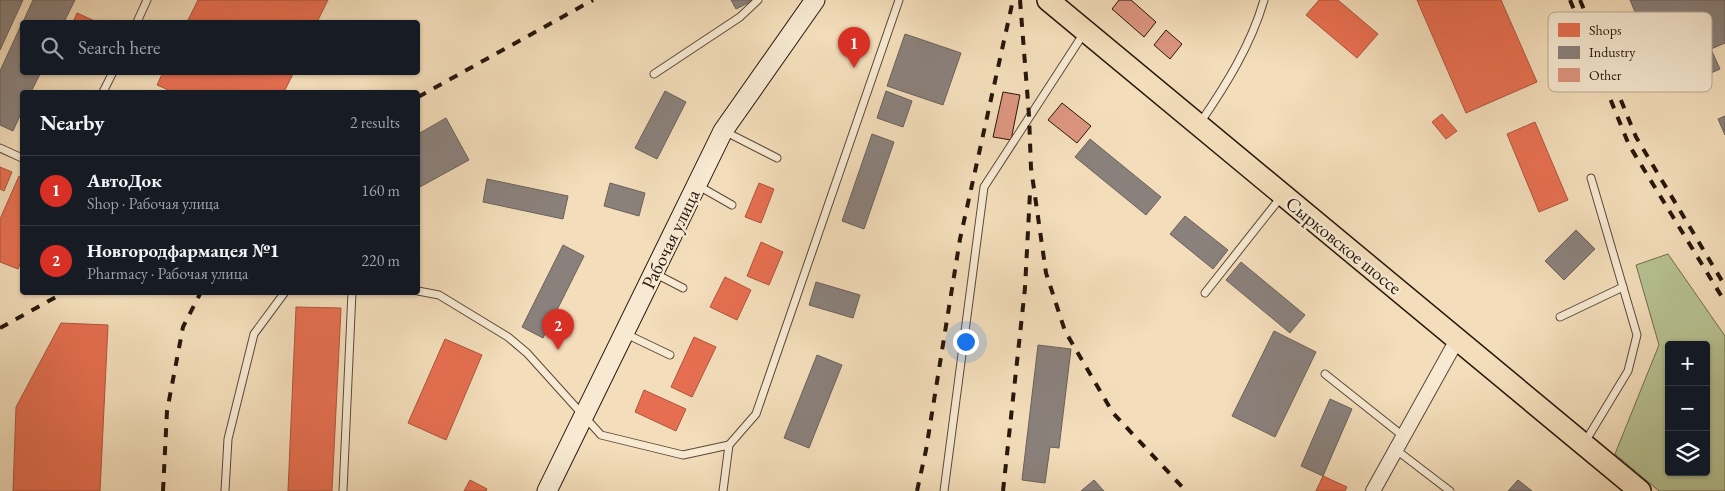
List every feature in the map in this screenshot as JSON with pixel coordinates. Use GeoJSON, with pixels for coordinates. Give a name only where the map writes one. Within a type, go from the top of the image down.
{"type":"FeatureCollection","features":[{"type":"Feature","properties":{"kind":"main road","name":"Рабочая улица"},"geometry":{"type":"LineString","coordinates":[[547,491],[723,131],[815,0]]}},
{"type":"Feature","properties":{"kind":"main road","name":"Сырковское шоссе"},"geometry":{"type":"LineString","coordinates":[[1048,0],[1282,195],[1458,338],[1640,491]]}},
{"type":"Feature","properties":{"kind":"street"},"geometry":{"type":"LineString","coordinates":[[1373,491],[1458,338]]}},
{"type":"Feature","properties":{"kind":"lane"},"geometry":{"type":"LineString","coordinates":[[138,20],[147,0]]}},
{"type":"Feature","properties":{"kind":"lane"},"geometry":{"type":"LineString","coordinates":[[654,74],[740,17],[758,0]]}},
{"type":"Feature","properties":{"kind":"lane"},"geometry":{"type":"LineString","coordinates":[[723,491],[729,445],[756,414],[900,0]]}},
{"type":"Feature","properties":{"kind":"lane"},"geometry":{"type":"LineString","coordinates":[[1199,125],[1230,79],[1258,20],[1264,0]]}},
{"type":"Feature","properties":{"kind":"lane"},"geometry":{"type":"LineString","coordinates":[[944,491],[984,187],[1085,31]]}},
{"type":"Feature","properties":{"kind":"lane"},"geometry":{"type":"LineString","coordinates":[[104,90],[112,75]]}},
{"type":"Feature","properties":{"kind":"lane"},"geometry":{"type":"LineString","coordinates":[[723,131],[777,158]]}},
{"type":"Feature","properties":{"kind":"lane"},"geometry":{"type":"LineString","coordinates":[[0,148],[20,157]]}},
{"type":"Feature","properties":{"kind":"lane"},"geometry":{"type":"LineString","coordinates":[[1584,443],[1628,371],[1638,335],[1591,178]]}},
{"type":"Feature","properties":{"kind":"lane"},"geometry":{"type":"LineString","coordinates":[[697,185],[732,205]]}},
{"type":"Feature","properties":{"kind":"lane"},"geometry":{"type":"LineString","coordinates":[[1204,292],[1282,195]]}},
{"type":"Feature","properties":{"kind":"lane"},"geometry":{"type":"LineString","coordinates":[[654,273],[683,288]]}},
{"type":"Feature","properties":{"kind":"lane"},"geometry":{"type":"LineString","coordinates":[[1560,317],[1624,287]]}},
{"type":"Feature","properties":{"kind":"lane"},"geometry":{"type":"LineString","coordinates":[[420,291],[438,295],[508,337],[527,353],[601,435],[683,455],[729,445]]}},
{"type":"Feature","properties":{"kind":"lane"},"geometry":{"type":"LineString","coordinates":[[225,491],[228,439],[254,334],[283,295]]}},
{"type":"Feature","properties":{"kind":"lane"},"geometry":{"type":"LineString","coordinates":[[343,491],[352,295]]}},
{"type":"Feature","properties":{"kind":"lane"},"geometry":{"type":"LineString","coordinates":[[624,333],[670,356]]}},
{"type":"Feature","properties":{"kind":"lane"},"geometry":{"type":"LineString","coordinates":[[1325,374],[1403,436]]}},
{"type":"Feature","properties":{"kind":"lane"},"geometry":{"type":"LineString","coordinates":[[1395,449],[1450,491]]}},
{"type":"Feature","properties":{"kind":"green space"},"geometry":{"type":"Polygon","coordinates":[[[1668,254],[1725,336],[1725,491],[1659,491],[1615,454],[1659,345],[1636,265],[1668,254]]]}},
{"type":"Feature","properties":{"kind":"building: Shops"},"geometry":{"type":"Polygon","coordinates":[[[198,0],[328,0],[318,20],[188,20],[198,0]]]}},
{"type":"Feature","properties":{"kind":"building: Shops"},"geometry":{"type":"Polygon","coordinates":[[[1319,0],[1338,0],[1378,34],[1357,58],[1306,15],[1319,0]]]}},
{"type":"Feature","properties":{"kind":"building: Shops"},"geometry":{"type":"Polygon","coordinates":[[[1417,0],[1501,0],[1537,82],[1466,113],[1417,0]]]}},
{"type":"Feature","properties":{"kind":"building: Shops"},"geometry":{"type":"Polygon","coordinates":[[[77,13],[93,20],[74,20],[77,13]]]}},
{"type":"Feature","properties":{"kind":"building: Shops"},"geometry":{"type":"Polygon","coordinates":[[[162,75],[292,75],[285,90],[168,90],[157,85],[162,75]]]}},
{"type":"Feature","properties":{"kind":"building: Shops"},"geometry":{"type":"Polygon","coordinates":[[[1442,114],[1457,131],[1446,139],[1432,122],[1442,114]]]}},
{"type":"Feature","properties":{"kind":"building: Shops"},"geometry":{"type":"Polygon","coordinates":[[[1535,122],[1568,200],[1539,212],[1507,134],[1535,122]]]}},
{"type":"Feature","properties":{"kind":"building: Shops"},"geometry":{"type":"Polygon","coordinates":[[[0,167],[12,172],[4,191],[0,189],[0,167]]]}},
{"type":"Feature","properties":{"kind":"building: Shops"},"geometry":{"type":"Polygon","coordinates":[[[19,176],[20,264],[18,269],[0,262],[0,219],[19,176]]]}},
{"type":"Feature","properties":{"kind":"building: Shops"},"geometry":{"type":"Polygon","coordinates":[[[759,183],[774,189],[761,223],[745,217],[759,183]]]}},
{"type":"Feature","properties":{"kind":"building: Shops"},"geometry":{"type":"Polygon","coordinates":[[[761,242],[783,252],[769,285],[747,276],[761,242]]]}},
{"type":"Feature","properties":{"kind":"building: Shops"},"geometry":{"type":"Polygon","coordinates":[[[725,277],[751,290],[737,320],[710,307],[725,277]]]}},
{"type":"Feature","properties":{"kind":"building: Shops"},"geometry":{"type":"Polygon","coordinates":[[[296,307],[341,308],[332,491],[288,491],[296,307]]]}},
{"type":"Feature","properties":{"kind":"building: Shops"},"geometry":{"type":"Polygon","coordinates":[[[61,323],[108,325],[100,491],[13,491],[16,407],[61,323]]]}},
{"type":"Feature","properties":{"kind":"building: Shops"},"geometry":{"type":"Polygon","coordinates":[[[694,337],[716,347],[692,397],[671,387],[694,337]]]}},
{"type":"Feature","properties":{"kind":"building: Shops"},"geometry":{"type":"Polygon","coordinates":[[[445,339],[482,355],[446,440],[408,423],[445,339]]]}},
{"type":"Feature","properties":{"kind":"building: Shops"},"geometry":{"type":"Polygon","coordinates":[[[644,390],[686,409],[676,431],[635,412],[644,390]]]}},
{"type":"Feature","properties":{"kind":"building: Shops"},"geometry":{"type":"Polygon","coordinates":[[[1323,476],[1347,487],[1345,491],[1316,491],[1323,476]]]}},
{"type":"Feature","properties":{"kind":"building: Shops"},"geometry":{"type":"Polygon","coordinates":[[[470,480],[487,489],[486,491],[464,491],[470,480]]]}},
{"type":"Feature","properties":{"kind":"building: Industry"},"geometry":{"type":"Polygon","coordinates":[[[0,0],[23,0],[0,50],[0,0]]]}},
{"type":"Feature","properties":{"kind":"building: Industry"},"geometry":{"type":"Polygon","coordinates":[[[33,0],[75,0],[65,20],[24,20],[33,0]]]}},
{"type":"Feature","properties":{"kind":"building: Industry"},"geometry":{"type":"Polygon","coordinates":[[[731,0],[754,0],[736,9],[731,0]]]}},
{"type":"Feature","properties":{"kind":"building: Industry"},"geometry":{"type":"Polygon","coordinates":[[[1630,0],[1725,0],[1725,43],[1712,49],[1712,12],[1635,12],[1630,0]]]}},
{"type":"Feature","properties":{"kind":"building: Industry"},"geometry":{"type":"Polygon","coordinates":[[[20,27],[20,75],[40,75],[32,90],[20,90],[20,115],[13,131],[0,125],[0,71],[20,27]]]}},
{"type":"Feature","properties":{"kind":"building: Industry"},"geometry":{"type":"Polygon","coordinates":[[[905,34],[961,53],[943,105],[887,86],[905,34]]]}},
{"type":"Feature","properties":{"kind":"building: Industry"},"geometry":{"type":"Polygon","coordinates":[[[1712,51],[1720,69],[1712,73],[1712,51]]]}},
{"type":"Feature","properties":{"kind":"building: Industry"},"geometry":{"type":"Polygon","coordinates":[[[665,91],[686,102],[657,159],[635,148],[665,91]]]}},
{"type":"Feature","properties":{"kind":"building: Industry"},"geometry":{"type":"Polygon","coordinates":[[[886,91],[912,101],[903,127],[877,118],[886,91]]]}},
{"type":"Feature","properties":{"kind":"building: Industry"},"geometry":{"type":"Polygon","coordinates":[[[1725,116],[1725,135],[1718,119],[1725,116]]]}},
{"type":"Feature","properties":{"kind":"building: Industry"},"geometry":{"type":"Polygon","coordinates":[[[446,118],[469,160],[420,187],[420,133],[446,118]]]}},
{"type":"Feature","properties":{"kind":"building: Industry"},"geometry":{"type":"Polygon","coordinates":[[[872,134],[894,142],[864,229],[842,221],[872,134]]]}},
{"type":"Feature","properties":{"kind":"building: Industry"},"geometry":{"type":"Polygon","coordinates":[[[1090,139],[1161,197],[1146,215],[1075,157],[1090,139]]]}},
{"type":"Feature","properties":{"kind":"building: Industry"},"geometry":{"type":"Polygon","coordinates":[[[487,179],[568,196],[563,219],[483,202],[487,179]]]}},
{"type":"Feature","properties":{"kind":"building: Industry"},"geometry":{"type":"Polygon","coordinates":[[[610,183],[645,193],[639,216],[604,206],[610,183]]]}},
{"type":"Feature","properties":{"kind":"building: Industry"},"geometry":{"type":"Polygon","coordinates":[[[1185,216],[1228,250],[1213,269],[1170,234],[1185,216]]]}},
{"type":"Feature","properties":{"kind":"building: Industry"},"geometry":{"type":"Polygon","coordinates":[[[1576,230],[1595,249],[1564,280],[1545,261],[1576,230]]]}},
{"type":"Feature","properties":{"kind":"building: Industry"},"geometry":{"type":"Polygon","coordinates":[[[563,245],[584,256],[543,338],[522,327],[563,245]]]}},
{"type":"Feature","properties":{"kind":"building: Industry"},"geometry":{"type":"Polygon","coordinates":[[[1241,262],[1305,315],[1290,333],[1226,280],[1241,262]]]}},
{"type":"Feature","properties":{"kind":"building: Industry"},"geometry":{"type":"Polygon","coordinates":[[[816,282],[860,295],[853,318],[809,305],[816,282]]]}},
{"type":"Feature","properties":{"kind":"building: Industry"},"geometry":{"type":"Polygon","coordinates":[[[1274,331],[1316,352],[1275,437],[1232,416],[1274,331]]]}},
{"type":"Feature","properties":{"kind":"building: Industry"},"geometry":{"type":"Polygon","coordinates":[[[1038,345],[1071,349],[1059,448],[1050,447],[1045,483],[1022,480],[1038,345]]]}},
{"type":"Feature","properties":{"kind":"building: Industry"},"geometry":{"type":"Polygon","coordinates":[[[817,355],[842,365],[809,448],[784,438],[817,355]]]}},
{"type":"Feature","properties":{"kind":"building: Industry"},"geometry":{"type":"Polygon","coordinates":[[[1330,399],[1352,409],[1323,476],[1301,466],[1330,399]]]}},
{"type":"Feature","properties":{"kind":"building: Industry"},"geometry":{"type":"Polygon","coordinates":[[[1094,480],[1104,491],[1081,491],[1094,480]]]}},
{"type":"Feature","properties":{"kind":"building: Industry"},"geometry":{"type":"Polygon","coordinates":[[[1518,480],[1532,491],[1508,491],[1518,480]]]}},
{"type":"Feature","properties":{"kind":"building: Other"},"geometry":{"type":"Polygon","coordinates":[[[1119,0],[1131,0],[1156,22],[1144,37],[1112,9],[1119,0]]]}},
{"type":"Feature","properties":{"kind":"building: Other"},"geometry":{"type":"Polygon","coordinates":[[[1166,30],[1182,44],[1170,59],[1154,45],[1166,30]]]}},
{"type":"Feature","properties":{"kind":"building: Other"},"geometry":{"type":"Polygon","coordinates":[[[1003,92],[1020,95],[1011,140],[993,137],[1003,92]]]}},
{"type":"Feature","properties":{"kind":"building: Other"},"geometry":{"type":"Polygon","coordinates":[[[1062,103],[1091,126],[1077,143],[1048,120],[1062,103]]]}},
{"type":"Feature","properties":{"kind":"railway"},"geometry":{"type":"LineString","coordinates":[[420,96],[593,0]]}},
{"type":"Feature","properties":{"kind":"railway"},"geometry":{"type":"LineString","coordinates":[[917,491],[926,450],[960,239],[1013,0]]}},
{"type":"Feature","properties":{"kind":"railway"},"geometry":{"type":"LineString","coordinates":[[1020,0],[1031,168],[1046,273],[1065,331],[1113,413],[1186,491]]}},
{"type":"Feature","properties":{"kind":"railway"},"geometry":{"type":"LineString","coordinates":[[1570,0],[1575,12]]}},
{"type":"Feature","properties":{"kind":"railway"},"geometry":{"type":"LineString","coordinates":[[1580,0],[1585,12]]}},
{"type":"Feature","properties":{"kind":"railway"},"geometry":{"type":"LineString","coordinates":[[1607,92],[1629,145],[1725,302]]}},
{"type":"Feature","properties":{"kind":"railway"},"geometry":{"type":"LineString","coordinates":[[1618,92],[1636,137],[1725,286]]}},
{"type":"Feature","properties":{"kind":"railway"},"geometry":{"type":"LineString","coordinates":[[1003,491],[1025,288],[1030,193]]}},
{"type":"Feature","properties":{"kind":"railway"},"geometry":{"type":"LineString","coordinates":[[0,328],[60,295]]}},
{"type":"Feature","properties":{"kind":"railway"},"geometry":{"type":"LineString","coordinates":[[163,491],[167,411],[183,327],[199,295]]}},
{"type":"Feature","properties":{"kind":"place","name":"АвтоДок"},"geometry":{"type":"Point","coordinates":[854,68]}},
{"type":"Feature","properties":{"kind":"place","name":"Новгородфармацея №1"},"geometry":{"type":"Point","coordinates":[558,350]}}]}
